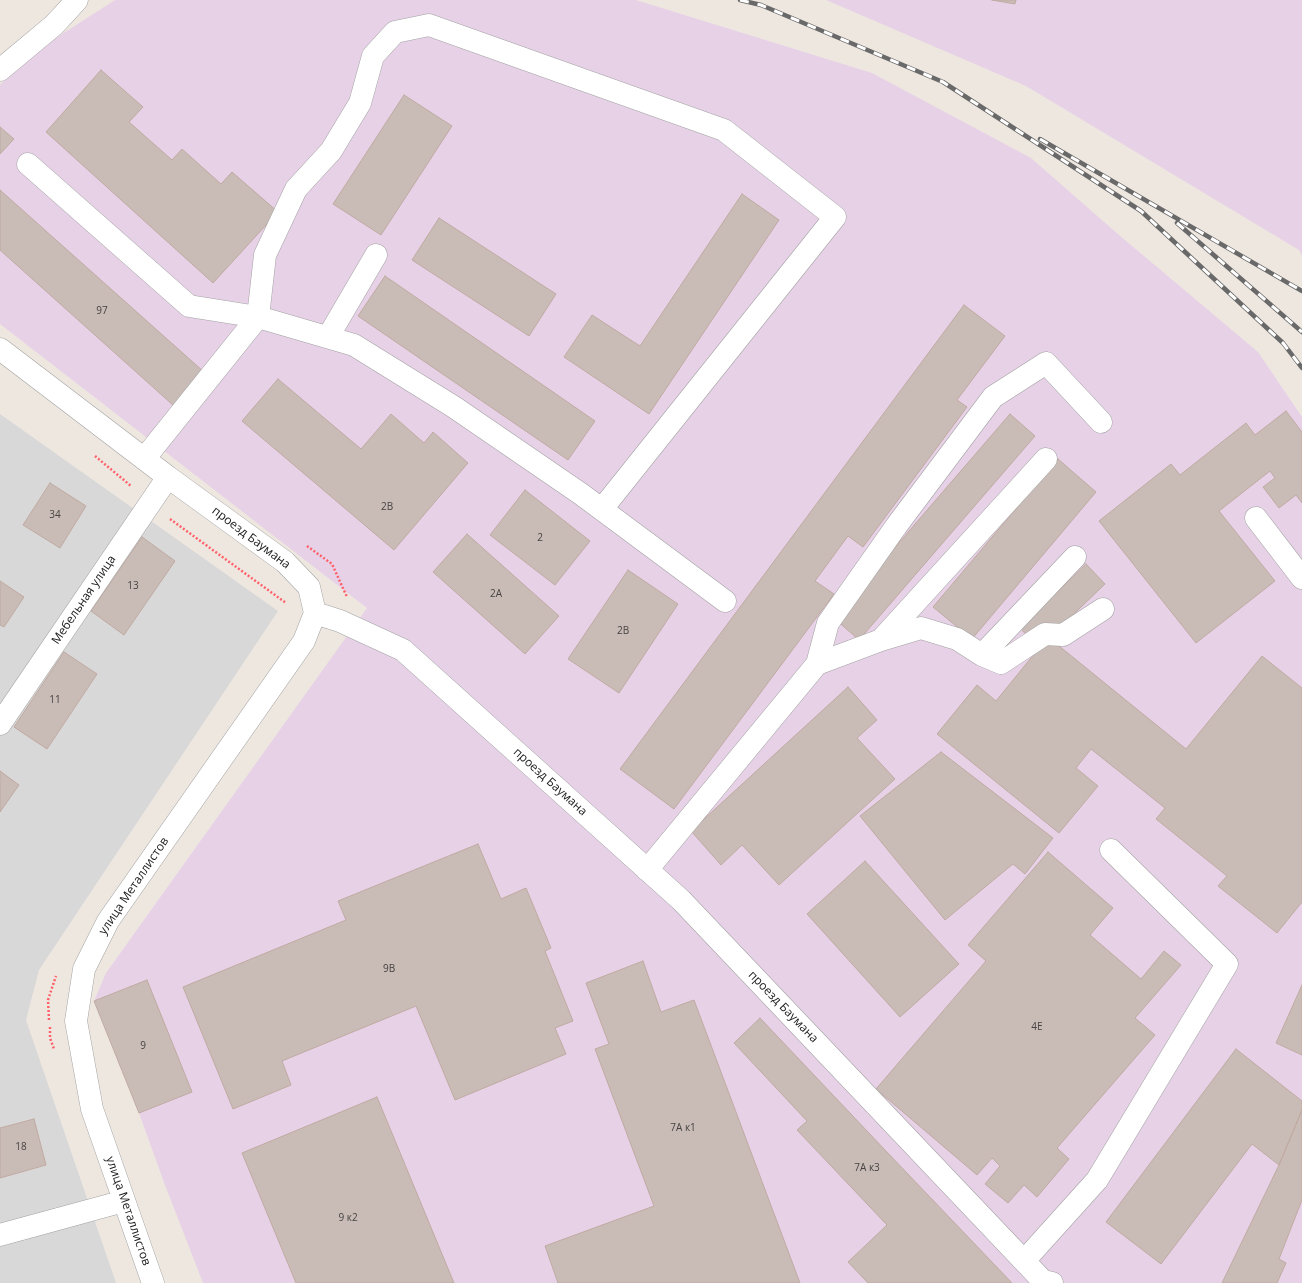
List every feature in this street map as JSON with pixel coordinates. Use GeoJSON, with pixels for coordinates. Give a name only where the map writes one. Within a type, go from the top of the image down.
{"type":"FeatureCollection","features":[{"type":"Feature","properties":{"kind":"street"},"geometry":{"type":"LineString","coordinates":[[0,70],[54,25],[78,0]]}},
{"type":"Feature","properties":{"kind":"street"},"geometry":{"type":"LineString","coordinates":[[144,459],[258,317],[265,255],[296,189],[331,151],[360,103],[373,56],[395,32],[430,25],[724,130],[835,217],[602,509]]}},
{"type":"Feature","properties":{"kind":"street"},"geometry":{"type":"LineString","coordinates":[[28,164],[189,306],[258,317],[328,336],[354,345],[454,407],[602,509],[725,601]]}},
{"type":"Feature","properties":{"kind":"street"},"geometry":{"type":"LineString","coordinates":[[328,336],[376,255]]}},
{"type":"Feature","properties":{"kind":"street","name":"проезд Баумана"},"geometry":{"type":"LineString","coordinates":[[0,349],[144,459],[284,562],[309,587],[315,613],[340,621],[403,650],[681,900],[1043,1281],[1052,1283]]}},
{"type":"Feature","properties":{"kind":"street"},"geometry":{"type":"LineString","coordinates":[[647,870],[817,664],[828,623],[897,526],[993,397],[1046,363],[1101,422]]}},
{"type":"Feature","properties":{"kind":"street"},"geometry":{"type":"LineString","coordinates":[[881,640],[1046,460]]}},
{"type":"Feature","properties":{"kind":"street","name":"Мебельная улица"},"geometry":{"type":"LineString","coordinates":[[0,724],[168,477]]}},
{"type":"Feature","properties":{"kind":"street"},"geometry":{"type":"LineString","coordinates":[[1256,518],[1302,578]]}},
{"type":"Feature","properties":{"kind":"street"},"geometry":{"type":"LineString","coordinates":[[982,655],[1075,557]]}},
{"type":"Feature","properties":{"kind":"street"},"geometry":{"type":"LineString","coordinates":[[817,664],[881,640],[921,628],[957,639],[982,655],[1001,663],[1045,634],[1063,635],[1104,608]]}},
{"type":"Feature","properties":{"kind":"street","name":"улица Металлистов"},"geometry":{"type":"LineString","coordinates":[[153,1283],[92,1109],[76,1021],[84,969],[108,921],[304,641],[315,613]]}},
{"type":"Feature","properties":{"kind":"street"},"geometry":{"type":"LineString","coordinates":[[1024,1261],[1097,1180],[1227,964],[1111,850]]}},
{"type":"Feature","properties":{"kind":"street"},"geometry":{"type":"LineString","coordinates":[[0,1236],[124,1201]]}},
{"type":"Feature","properties":{"kind":"path"},"geometry":{"type":"LineString","coordinates":[[91,452],[170,518],[289,604]]}},
{"type":"Feature","properties":{"kind":"path"},"geometry":{"type":"LineString","coordinates":[[306,546],[332,564],[351,605],[340,621]]}},
{"type":"Feature","properties":{"kind":"path"},"geometry":{"type":"LineString","coordinates":[[55,1053],[50,1038],[48,1000],[57,973]]}},
{"type":"Feature","properties":{"kind":"shaded area"},"geometry":{"type":"Polygon","coordinates":[[[115,0],[636,0],[872,73],[1031,158],[1119,235],[1258,352],[1302,417],[1302,1283],[203,1283],[139,1113],[94,1001],[106,973],[367,608],[0,324],[0,85],[28,56],[115,0]]]}},
{"type":"Feature","properties":{"kind":"shaded area"},"geometry":{"type":"Polygon","coordinates":[[[826,0],[1302,0],[1302,255],[1299,250],[1026,86],[826,0]]]}},
{"type":"Feature","properties":{"kind":"shaded area"},"geometry":{"type":"Polygon","coordinates":[[[0,414],[278,611],[39,970],[26,1020],[116,1283],[0,1283],[0,414]]]}},
{"type":"Feature","properties":{"kind":"building"},"geometry":{"type":"Polygon","coordinates":[[[992,0],[1016,0],[1015,4],[992,0]]]}},
{"type":"Feature","properties":{"kind":"building"},"geometry":{"type":"Polygon","coordinates":[[[101,70],[143,107],[129,122],[172,160],[182,149],[221,184],[232,172],[278,212],[213,283],[46,132],[101,70]]]}},
{"type":"Feature","properties":{"kind":"building"},"geometry":{"type":"Polygon","coordinates":[[[404,95],[452,126],[381,235],[333,204],[404,95]]]}},
{"type":"Feature","properties":{"kind":"building"},"geometry":{"type":"Polygon","coordinates":[[[0,127],[14,139],[0,154],[0,127]]]}},
{"type":"Feature","properties":{"kind":"building"},"geometry":{"type":"Polygon","coordinates":[[[0,190],[204,372],[174,406],[0,250],[0,190]]]}},
{"type":"Feature","properties":{"kind":"building"},"geometry":{"type":"Polygon","coordinates":[[[742,194],[779,220],[649,414],[564,357],[592,315],[640,346],[742,194]]]}},
{"type":"Feature","properties":{"kind":"building"},"geometry":{"type":"Polygon","coordinates":[[[439,218],[556,294],[529,336],[412,260],[439,218]]]}},
{"type":"Feature","properties":{"kind":"building"},"geometry":{"type":"Polygon","coordinates":[[[385,276],[595,421],[568,460],[358,316],[385,276]]]}},
{"type":"Feature","properties":{"kind":"building"},"geometry":{"type":"Polygon","coordinates":[[[964,305],[1005,336],[957,400],[967,407],[863,547],[848,536],[815,581],[834,594],[674,809],[620,769],[964,305]]]}},
{"type":"Feature","properties":{"kind":"building"},"geometry":{"type":"Polygon","coordinates":[[[278,379],[361,449],[391,414],[424,443],[433,432],[468,463],[394,550],[242,421],[278,379]]]}},
{"type":"Feature","properties":{"kind":"building"},"geometry":{"type":"Polygon","coordinates":[[[1286,411],[1302,432],[1302,503],[1296,495],[1279,508],[1263,487],[1275,478],[1270,471],[1219,511],[1275,581],[1196,643],[1099,521],[1171,464],[1180,475],[1246,423],[1255,435],[1286,411]]]}},
{"type":"Feature","properties":{"kind":"building"},"geometry":{"type":"Polygon","coordinates":[[[1010,414],[1035,436],[859,640],[834,618],[1010,414]]]}},
{"type":"Feature","properties":{"kind":"building"},"geometry":{"type":"Polygon","coordinates":[[[1058,459],[1096,492],[972,639],[933,607],[1058,459]]]}},
{"type":"Feature","properties":{"kind":"building"},"geometry":{"type":"Polygon","coordinates":[[[50,483],[86,506],[60,548],[23,525],[50,483]]]}},
{"type":"Feature","properties":{"kind":"building"},"geometry":{"type":"Polygon","coordinates":[[[525,490],[590,541],[555,585],[490,535],[525,490]]]}},
{"type":"Feature","properties":{"kind":"building"},"geometry":{"type":"Polygon","coordinates":[[[467,534],[559,616],[525,654],[433,572],[467,534]]]}},
{"type":"Feature","properties":{"kind":"building"},"geometry":{"type":"Polygon","coordinates":[[[142,537],[175,561],[124,635],[91,611],[142,537]]]}},
{"type":"Feature","properties":{"kind":"building"},"geometry":{"type":"Polygon","coordinates":[[[1086,564],[1105,584],[1055,632],[1033,642],[1020,628],[1086,564]]]}},
{"type":"Feature","properties":{"kind":"building"},"geometry":{"type":"Polygon","coordinates":[[[628,570],[678,604],[619,693],[568,659],[628,570]]]}},
{"type":"Feature","properties":{"kind":"building"},"geometry":{"type":"Polygon","coordinates":[[[0,581],[24,597],[4,627],[0,625],[0,581]]]}},
{"type":"Feature","properties":{"kind":"building"},"geometry":{"type":"Polygon","coordinates":[[[1048,637],[1186,749],[1262,656],[1302,688],[1302,902],[1277,933],[1218,886],[1227,876],[1156,819],[1165,808],[1091,749],[1076,768],[1098,786],[1059,833],[937,734],[977,685],[996,701],[1048,637]]]}},
{"type":"Feature","properties":{"kind":"building"},"geometry":{"type":"Polygon","coordinates":[[[64,652],[97,674],[47,749],[14,727],[64,652]]]}},
{"type":"Feature","properties":{"kind":"building"},"geometry":{"type":"Polygon","coordinates":[[[848,687],[877,720],[857,738],[895,779],[779,885],[742,845],[721,865],[691,831],[848,687]]]}},
{"type":"Feature","properties":{"kind":"building"},"geometry":{"type":"Polygon","coordinates":[[[941,752],[1053,838],[1025,874],[1013,864],[945,920],[860,816],[941,752]]]}},
{"type":"Feature","properties":{"kind":"building"},"geometry":{"type":"Polygon","coordinates":[[[0,771],[19,785],[0,812],[0,771]]]}},
{"type":"Feature","properties":{"kind":"building"},"geometry":{"type":"Polygon","coordinates":[[[478,844],[501,899],[526,888],[551,948],[545,951],[573,1021],[555,1028],[566,1054],[455,1100],[416,1006],[282,1061],[291,1085],[233,1109],[183,987],[346,920],[338,901],[478,844]]]}},
{"type":"Feature","properties":{"kind":"building"},"geometry":{"type":"Polygon","coordinates":[[[1048,852],[1113,908],[1090,935],[1141,979],[1164,951],[1181,965],[1135,1018],[1155,1035],[1057,1148],[1069,1159],[1037,1197],[1024,1185],[1008,1203],[985,1184],[1000,1166],[992,1158],[977,1175],[876,1089],[986,961],[968,945],[1048,852]]]}},
{"type":"Feature","properties":{"kind":"building"},"geometry":{"type":"Polygon","coordinates":[[[865,861],[959,964],[900,1017],[807,914],[865,861]]]}},
{"type":"Feature","properties":{"kind":"building"},"geometry":{"type":"Polygon","coordinates":[[[643,961],[661,1012],[694,1000],[800,1283],[558,1283],[545,1246],[654,1206],[595,1049],[609,1044],[586,983],[643,961]]]}},
{"type":"Feature","properties":{"kind":"building"},"geometry":{"type":"Polygon","coordinates":[[[147,980],[192,1092],[139,1113],[94,1001],[147,980]]]}},
{"type":"Feature","properties":{"kind":"building"},"geometry":{"type":"Polygon","coordinates":[[[1302,985],[1302,1055],[1276,1043],[1302,985]]]}},
{"type":"Feature","properties":{"kind":"building"},"geometry":{"type":"Polygon","coordinates":[[[760,1018],[1012,1283],[868,1283],[848,1262],[887,1225],[797,1130],[807,1121],[734,1043],[760,1018]]]}},
{"type":"Feature","properties":{"kind":"building"},"geometry":{"type":"Polygon","coordinates":[[[1236,1049],[1302,1101],[1302,1110],[1279,1165],[1252,1144],[1161,1264],[1106,1222],[1236,1049]]]}},
{"type":"Feature","properties":{"kind":"building"},"geometry":{"type":"Polygon","coordinates":[[[377,1097],[454,1283],[296,1283],[242,1153],[377,1097]]]}},
{"type":"Feature","properties":{"kind":"building"},"geometry":{"type":"Polygon","coordinates":[[[1302,1110],[1302,1200],[1279,1259],[1286,1263],[1277,1283],[1222,1283],[1279,1165],[1302,1110]]]}},
{"type":"Feature","properties":{"kind":"building"},"geometry":{"type":"Polygon","coordinates":[[[34,1119],[46,1165],[0,1178],[0,1128],[34,1119]]]}},
{"type":"Feature","properties":{"kind":"railway"},"geometry":{"type":"LineString","coordinates":[[740,0],[761,5],[943,82],[1141,211],[1283,343],[1302,368]]}},
{"type":"Feature","properties":{"kind":"railway"},"geometry":{"type":"LineString","coordinates":[[1040,139],[1302,291]]}},
{"type":"Feature","properties":{"kind":"railway"},"geometry":{"type":"LineString","coordinates":[[1177,223],[1302,332]]}}]}
